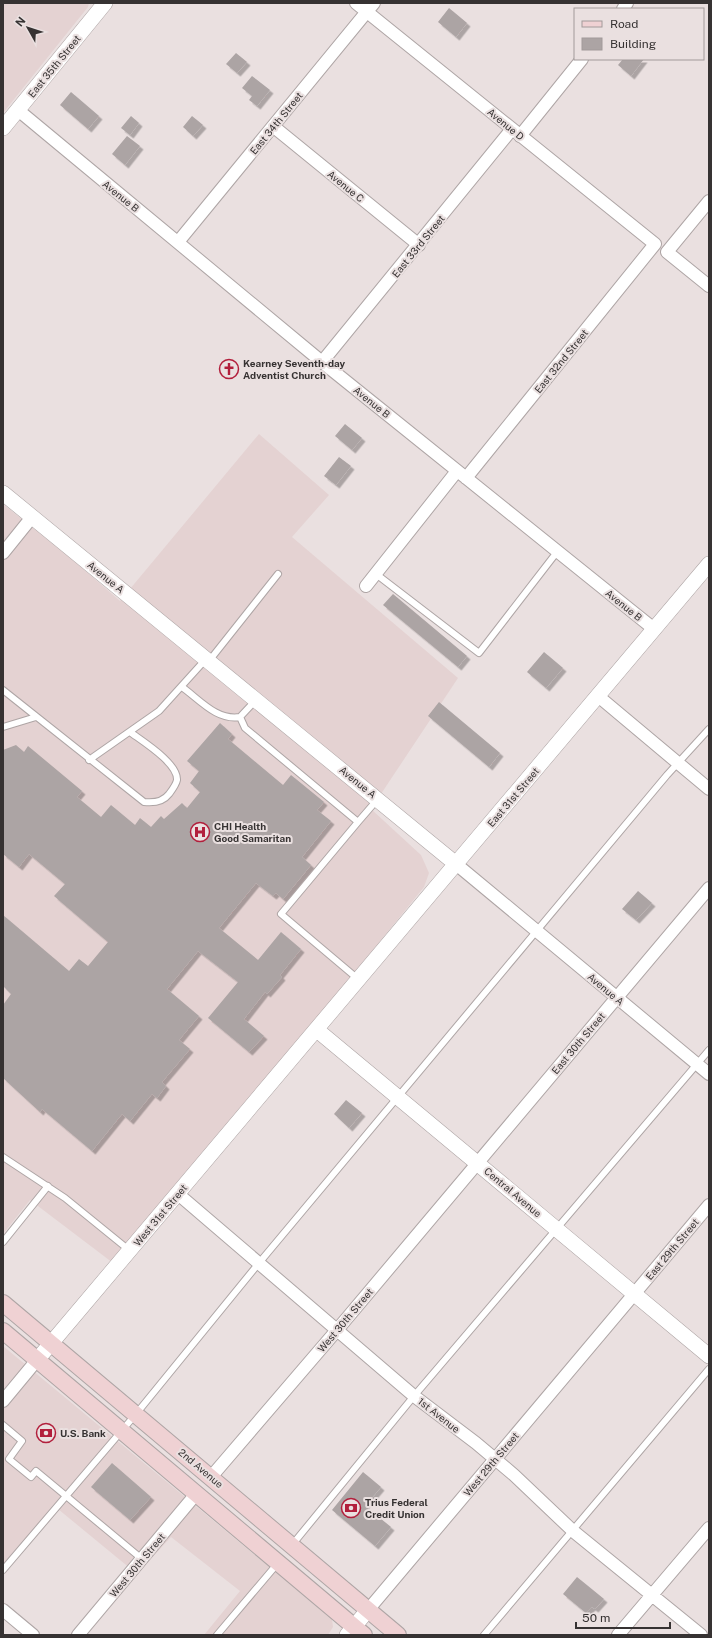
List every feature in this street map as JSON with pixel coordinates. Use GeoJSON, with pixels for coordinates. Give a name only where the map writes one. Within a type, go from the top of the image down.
{"type":"FeatureCollection","features":[{"type":"Feature","properties":{"kind":"main road","name":"2nd Avenue"},"geometry":{"type":"LineString","coordinates":[[3,1302],[398,1635]]}},
{"type":"Feature","properties":{"kind":"main road"},"geometry":{"type":"LineString","coordinates":[[3,1331],[278,1563],[355,1632]]}},
{"type":"Feature","properties":{"kind":"street","name":"East 35th Street"},"geometry":{"type":"LineString","coordinates":[[3,128],[105,3]]}},
{"type":"Feature","properties":{"kind":"street","name":"Avenue D"},"geometry":{"type":"LineString","coordinates":[[356,3],[370,7],[516,132],[656,244]]}},
{"type":"Feature","properties":{"kind":"street","name":"East 34th Street"},"geometry":{"type":"LineString","coordinates":[[178,242],[274,127],[370,7]]}},
{"type":"Feature","properties":{"kind":"street","name":"East 33rd Street"},"geometry":{"type":"LineString","coordinates":[[322,362],[419,245],[516,132],[581,60]]}},
{"type":"Feature","properties":{"kind":"street","name":"Avenue B"},"geometry":{"type":"LineString","coordinates":[[18,110],[322,362],[654,629]]}},
{"type":"Feature","properties":{"kind":"street","name":"Avenue C"},"geometry":{"type":"LineString","coordinates":[[274,127],[419,245]]}},
{"type":"Feature","properties":{"kind":"street"},"geometry":{"type":"LineString","coordinates":[[709,201],[667,252],[709,286]]}},
{"type":"Feature","properties":{"kind":"street","name":"East 32nd Street"},"geometry":{"type":"LineString","coordinates":[[366,586],[656,244]]}},
{"type":"Feature","properties":{"kind":"street","name":"Avenue A"},"geometry":{"type":"LineString","coordinates":[[3,493],[378,799],[709,1074]]}},
{"type":"Feature","properties":{"kind":"street"},"geometry":{"type":"LineString","coordinates":[[4,548],[32,517]]}},
{"type":"Feature","properties":{"kind":"street","name":"East 31st Street"},"geometry":{"type":"LineString","coordinates":[[317,1030],[709,564]]}},
{"type":"Feature","properties":{"kind":"street"},"geometry":{"type":"LineString","coordinates":[[598,696],[709,789]]}},
{"type":"Feature","properties":{"kind":"street","name":"East 30th Street"},"geometry":{"type":"LineString","coordinates":[[477,1162],[709,888]]}},
{"type":"Feature","properties":{"kind":"street","name":"Central Avenue"},"geometry":{"type":"LineString","coordinates":[[317,1030],[709,1356]]}},
{"type":"Feature","properties":{"kind":"street","name":"West 31st Street"},"geometry":{"type":"LineString","coordinates":[[3,1401],[317,1030]]}},
{"type":"Feature","properties":{"kind":"street","name":"West 30th Street"},"geometry":{"type":"LineString","coordinates":[[211,1477],[337,1330],[477,1162]]}},
{"type":"Feature","properties":{"kind":"street","name":"1st Avenue"},"geometry":{"type":"LineString","coordinates":[[178,1194],[414,1396],[495,1460],[573,1531],[651,1596],[701,1635]]}},
{"type":"Feature","properties":{"kind":"street","name":"East 29th Street"},"geometry":{"type":"LineString","coordinates":[[635,1293],[709,1205]]}},
{"type":"Feature","properties":{"kind":"street","name":"West 29th Street"},"geometry":{"type":"LineString","coordinates":[[355,1632],[368,1610],[635,1293]]}},
{"type":"Feature","properties":{"kind":"street","name":"West 30th Street"},"geometry":{"type":"LineString","coordinates":[[78,1635],[196,1494]]}},
{"type":"Feature","properties":{"kind":"street"},"geometry":{"type":"LineString","coordinates":[[618,1635],[709,1528]]}},
{"type":"Feature","properties":{"kind":"street"},"geometry":{"type":"LineString","coordinates":[[3,1610],[33,1635]]}},
{"type":"Feature","properties":{"kind":"lane"},"geometry":{"type":"LineString","coordinates":[[376,574],[479,653],[557,552]]}},
{"type":"Feature","properties":{"kind":"lane"},"geometry":{"type":"LineString","coordinates":[[89,760],[159,711],[208,660],[278,574]]}},
{"type":"Feature","properties":{"kind":"lane"},"geometry":{"type":"LineString","coordinates":[[182,687],[219,715],[230,718],[240,716],[256,700]]}},
{"type":"Feature","properties":{"kind":"lane"},"geometry":{"type":"LineString","coordinates":[[3,690],[89,760],[144,802],[152,803],[167,796],[177,781],[175,773],[165,760],[130,732]]}},
{"type":"Feature","properties":{"kind":"lane"},"geometry":{"type":"LineString","coordinates":[[240,716],[244,728],[358,822]]}},
{"type":"Feature","properties":{"kind":"lane"},"geometry":{"type":"LineString","coordinates":[[3,727],[36,717]]}},
{"type":"Feature","properties":{"kind":"lane"},"geometry":{"type":"LineString","coordinates":[[3,1570],[122,1431],[259,1263],[678,763],[709,729]]}},
{"type":"Feature","properties":{"kind":"lane"},"geometry":{"type":"LineString","coordinates":[[359,979],[281,914],[378,799]]}},
{"type":"Feature","properties":{"kind":"lane"},"geometry":{"type":"LineString","coordinates":[[292,1545],[414,1396],[709,1050]]}},
{"type":"Feature","properties":{"kind":"lane"},"geometry":{"type":"LineString","coordinates":[[3,1157],[48,1186],[130,1251]]}},
{"type":"Feature","properties":{"kind":"lane"},"geometry":{"type":"LineString","coordinates":[[3,1242],[48,1186]]}},
{"type":"Feature","properties":{"kind":"lane"},"geometry":{"type":"LineString","coordinates":[[484,1635],[709,1369]]}},
{"type":"Feature","properties":{"kind":"lane"},"geometry":{"type":"LineString","coordinates":[[3,1425],[22,1441],[9,1459],[31,1477],[36,1471],[142,1559]]}},
{"type":"Feature","properties":{"kind":"lane"},"geometry":{"type":"LineString","coordinates":[[217,1635],[278,1563]]}},
{"type":"Feature","properties":{"kind":"shaded area"},"geometry":{"type":"Polygon","coordinates":[[[3,3],[89,3],[88,7],[3,113],[3,3]]]}},
{"type":"Feature","properties":{"kind":"shaded area","name":"CHI Health Good Samaritan"},"geometry":{"type":"Polygon","coordinates":[[[259,434],[329,495],[292,537],[458,678],[371,809],[421,855],[429,873],[424,887],[117,1266],[30,1200],[3,1234],[3,504],[74,561],[120,601],[259,434]]]}},
{"type":"Feature","properties":{"kind":"shaded area"},"geometry":{"type":"Polygon","coordinates":[[[3,1346],[332,1619],[333,1627],[328,1635],[204,1635],[240,1591],[171,1537],[137,1574],[58,1509],[3,1572],[3,1346]]]}},
{"type":"Feature","properties":{"kind":"building"},"geometry":{"type":"Polygon","coordinates":[[[449,8],[467,23],[456,37],[438,22],[449,8]]]}},
{"type":"Feature","properties":{"kind":"building"},"geometry":{"type":"Polygon","coordinates":[[[236,53],[247,62],[237,73],[226,64],[236,53]]]}},
{"type":"Feature","properties":{"kind":"building"},"geometry":{"type":"Polygon","coordinates":[[[622,60],[643,60],[631,76],[618,65],[622,60]]]}},
{"type":"Feature","properties":{"kind":"building"},"geometry":{"type":"Polygon","coordinates":[[[252,76],[270,90],[257,106],[249,100],[252,96],[242,88],[252,76]]]}},
{"type":"Feature","properties":{"kind":"building"},"geometry":{"type":"Polygon","coordinates":[[[71,92],[99,116],[88,129],[60,105],[71,92]]]}},
{"type":"Feature","properties":{"kind":"building"},"geometry":{"type":"Polygon","coordinates":[[[131,116],[139,123],[130,135],[121,128],[131,116]]]}},
{"type":"Feature","properties":{"kind":"building"},"geometry":{"type":"Polygon","coordinates":[[[192,116],[203,125],[193,136],[183,127],[192,116]]]}},
{"type":"Feature","properties":{"kind":"building"},"geometry":{"type":"Polygon","coordinates":[[[127,136],[140,146],[125,165],[112,154],[127,136]]]}},
{"type":"Feature","properties":{"kind":"building"},"geometry":{"type":"Polygon","coordinates":[[[345,424],[362,438],[352,450],[335,436],[345,424]]]}},
{"type":"Feature","properties":{"kind":"building"},"geometry":{"type":"Polygon","coordinates":[[[339,457],[351,466],[336,485],[324,476],[339,457]]]}},
{"type":"Feature","properties":{"kind":"building"},"geometry":{"type":"Polygon","coordinates":[[[393,594],[467,656],[458,667],[383,605],[393,594]]]}},
{"type":"Feature","properties":{"kind":"building"},"geometry":{"type":"Polygon","coordinates":[[[544,652],[563,668],[546,688],[527,672],[544,652]]]}},
{"type":"Feature","properties":{"kind":"building"},"geometry":{"type":"Polygon","coordinates":[[[439,702],[500,753],[489,767],[428,716],[439,702]]]}},
{"type":"Feature","properties":{"kind":"building"},"geometry":{"type":"Polygon","coordinates":[[[220,723],[232,734],[228,739],[283,785],[291,775],[324,802],[317,810],[331,821],[302,857],[311,865],[283,899],[276,893],[273,896],[256,883],[219,928],[258,960],[281,932],[301,949],[280,975],[282,977],[267,994],[265,992],[244,1019],[264,1036],[249,1052],[208,1018],[238,982],[198,951],[167,989],[199,1016],[179,1040],[190,1049],[162,1082],[166,1086],[157,1098],[152,1094],[130,1121],[122,1114],[92,1151],[42,1109],[40,1112],[3,1078],[3,1005],[11,994],[3,986],[3,915],[69,971],[79,959],[88,966],[108,942],[54,896],[65,884],[29,854],[19,867],[3,854],[3,750],[16,745],[24,752],[28,746],[82,791],[77,797],[101,817],[111,805],[135,825],[140,818],[151,827],[161,816],[164,819],[182,803],[187,808],[200,792],[190,783],[199,771],[187,761],[220,723]]]}},
{"type":"Feature","properties":{"kind":"building"},"geometry":{"type":"Polygon","coordinates":[[[638,891],[652,903],[636,920],[622,909],[638,891]]]}},
{"type":"Feature","properties":{"kind":"building"},"geometry":{"type":"Polygon","coordinates":[[[346,1100],[362,1113],[349,1128],[334,1114],[346,1100]]]}},
{"type":"Feature","properties":{"kind":"building"},"geometry":{"type":"Polygon","coordinates":[[[112,1463],[151,1497],[130,1520],[91,1487],[112,1463]]]}},
{"type":"Feature","properties":{"kind":"building","name":"Trius Federal Credit Union"},"geometry":{"type":"Polygon","coordinates":[[[363,1472],[381,1487],[365,1506],[391,1527],[375,1546],[332,1510],[363,1472]]]}},
{"type":"Feature","properties":{"kind":"building"},"geometry":{"type":"Polygon","coordinates":[[[577,1577],[604,1599],[595,1609],[592,1607],[586,1613],[563,1594],[577,1577]]]}},
{"type":"Feature","properties":{"kind":"place","name":"Kearney Seventh-day Adventist Church"},"geometry":{"type":"Point","coordinates":[229,369]}},
{"type":"Feature","properties":{"kind":"place","name":"CHI Health Good Samaritan"},"geometry":{"type":"Point","coordinates":[200,832]}},
{"type":"Feature","properties":{"kind":"place","name":"U.S. Bank"},"geometry":{"type":"Point","coordinates":[46,1433]}},
{"type":"Feature","properties":{"kind":"place","name":"Trius Federal Credit Union"},"geometry":{"type":"Point","coordinates":[351,1508]}}]}
